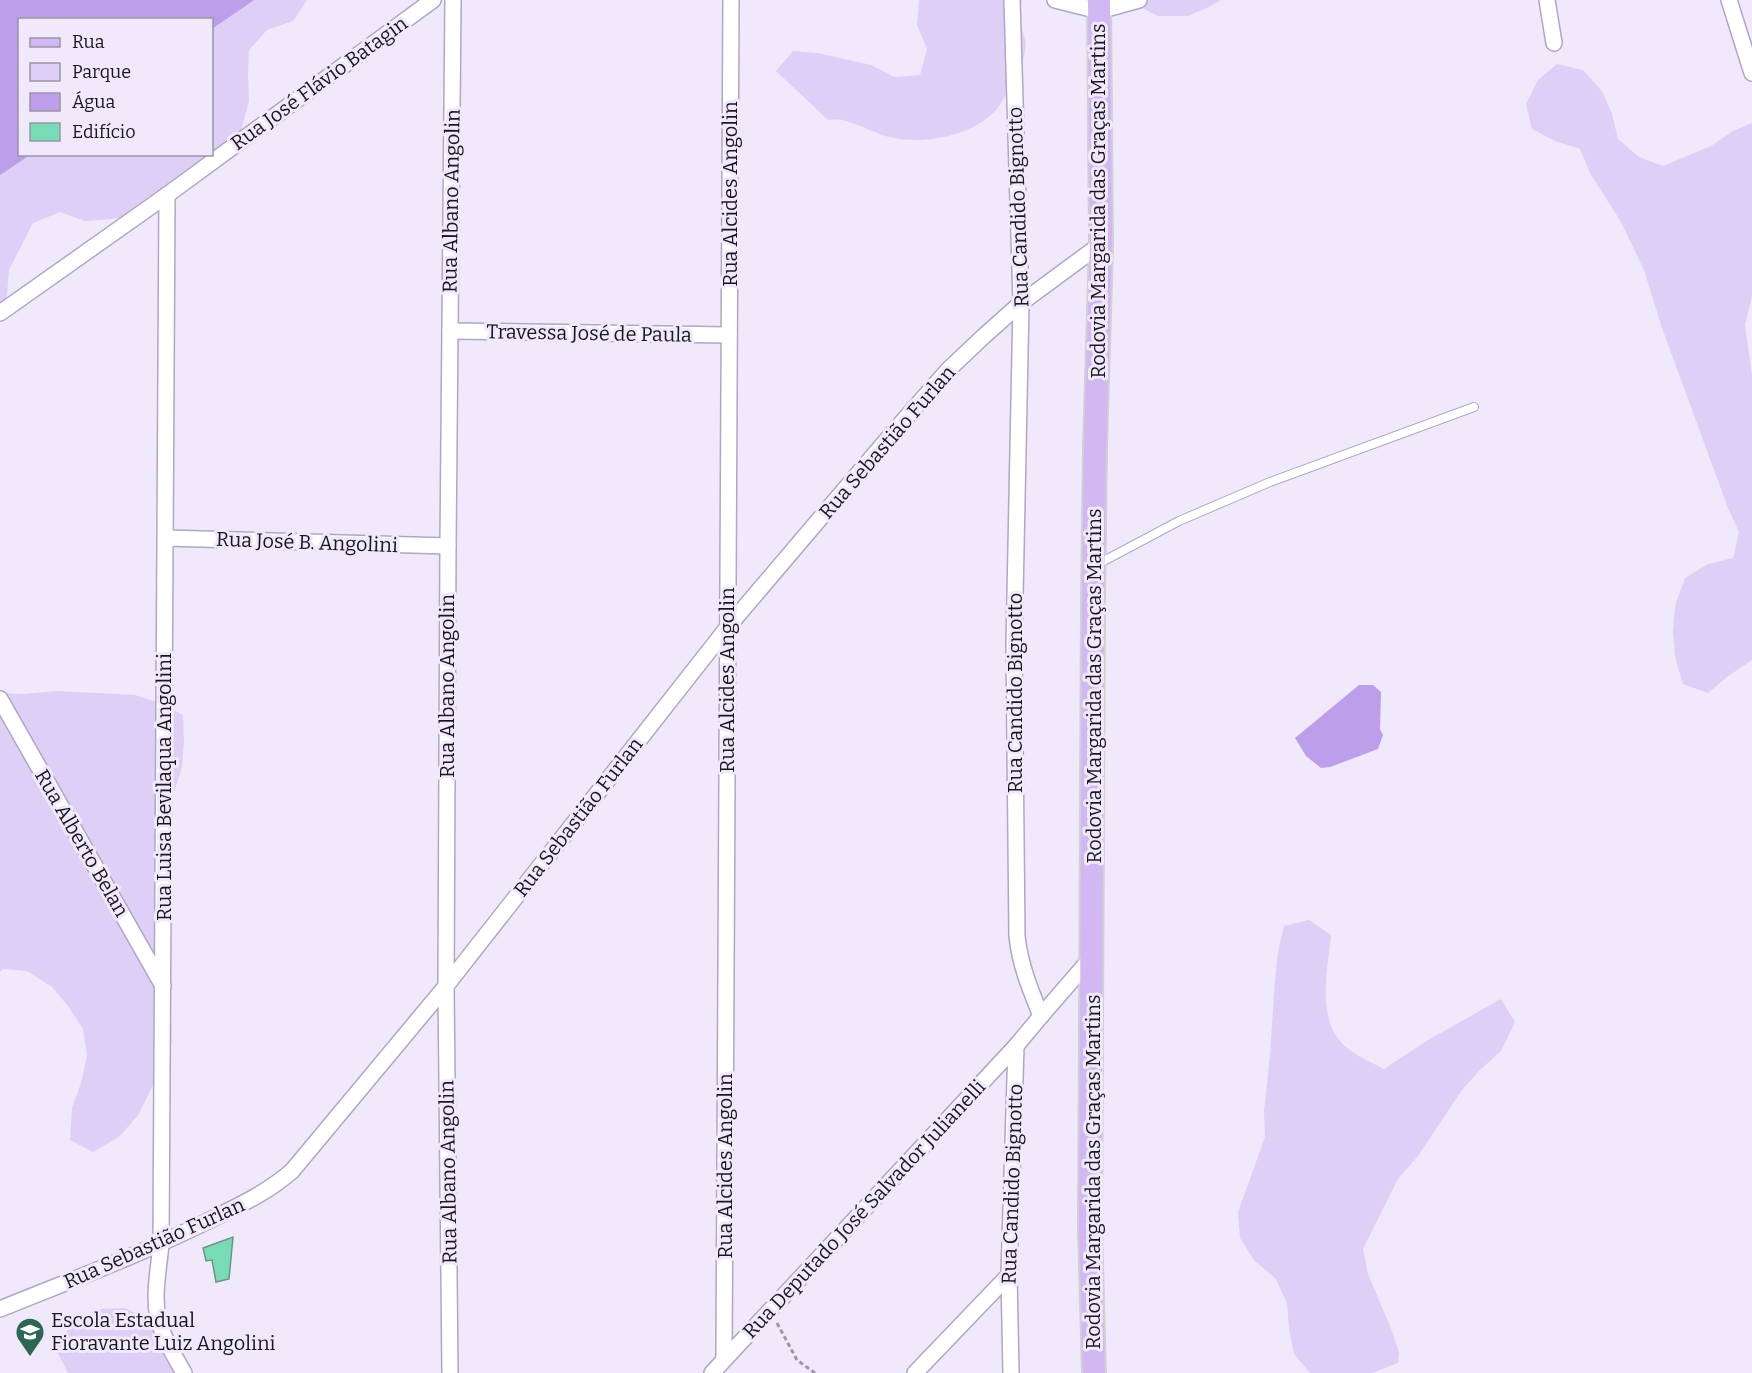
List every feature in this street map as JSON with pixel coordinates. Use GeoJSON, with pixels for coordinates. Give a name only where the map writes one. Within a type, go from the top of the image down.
{"type":"FeatureCollection","features":[{"type":"Feature","properties":{"kind":"main road","name":"Rodovia Margarida das Graças Martins"},"geometry":{"type":"LineString","coordinates":[[1094,1373],[1090,1229],[1094,566],[1101,244],[1099,5]]}},
{"type":"Feature","properties":{"kind":"street","name":"Rua José Flávio Batagin"},"geometry":{"type":"LineString","coordinates":[[0,313],[167,195],[433,0]]}},
{"type":"Feature","properties":{"kind":"street","name":"Rua Albano Angolin"},"geometry":{"type":"LineString","coordinates":[[450,1373],[447,986],[453,0]]}},
{"type":"Feature","properties":{"kind":"street","name":"Rua Alcides Angolin"},"geometry":{"type":"LineString","coordinates":[[724,1359],[731,0]]}},
{"type":"Feature","properties":{"kind":"street","name":"Rua Candido Bignotto"},"geometry":{"type":"LineString","coordinates":[[1012,0],[1022,303],[1014,645],[1017,936],[1019,957],[1024,974],[1041,1016]]}},
{"type":"Feature","properties":{"kind":"street"},"geometry":{"type":"LineString","coordinates":[[1055,0],[1099,5],[1139,0]]}},
{"type":"Feature","properties":{"kind":"street"},"geometry":{"type":"LineString","coordinates":[[1547,0],[1554,43]]}},
{"type":"Feature","properties":{"kind":"street"},"geometry":{"type":"LineString","coordinates":[[1729,0],[1752,73]]}},
{"type":"Feature","properties":{"kind":"street","name":"Rua Luisa Bevilaqua Angolini"},"geometry":{"type":"LineString","coordinates":[[167,195],[161,1244],[156,1287],[157,1312],[165,1339],[184,1373]]}},
{"type":"Feature","properties":{"kind":"street","name":"Rua Sebastião Furlan"},"geometry":{"type":"LineString","coordinates":[[0,1309],[161,1244],[251,1199],[282,1180],[301,1162],[447,986],[727,628],[922,399],[970,349],[1022,303],[1101,244]]}},
{"type":"Feature","properties":{"kind":"street","name":"Travessa José de Paula"},"geometry":{"type":"LineString","coordinates":[[450,332],[729,335]]}},
{"type":"Feature","properties":{"kind":"street","name":"Rua José B. Angolini"},"geometry":{"type":"LineString","coordinates":[[166,538],[448,546]]}},
{"type":"Feature","properties":{"kind":"street","name":"Rua Alberto Belan"},"geometry":{"type":"LineString","coordinates":[[0,699],[163,987]]}},
{"type":"Feature","properties":{"kind":"street"},"geometry":{"type":"LineString","coordinates":[[1016,1046],[1092,957]]}},
{"type":"Feature","properties":{"kind":"street","name":"Rua Candido Bignotto"},"geometry":{"type":"LineString","coordinates":[[1011,1373],[1009,1275],[1016,1046]]}},
{"type":"Feature","properties":{"kind":"street","name":"Rua Deputado José Salvador Julianelli"},"geometry":{"type":"LineString","coordinates":[[712,1373],[1016,1046]]}},
{"type":"Feature","properties":{"kind":"street"},"geometry":{"type":"LineString","coordinates":[[915,1373],[1009,1275]]}},
{"type":"Feature","properties":{"kind":"lane"},"geometry":{"type":"LineString","coordinates":[[1094,566],[1179,521],[1270,482],[1474,407]]}},
{"type":"Feature","properties":{"kind":"path"},"geometry":{"type":"LineString","coordinates":[[770,1310],[797,1360],[815,1373]]}},
{"type":"Feature","properties":{"kind":"green space"},"geometry":{"type":"Polygon","coordinates":[[[211,0],[307,0],[293,21],[267,30],[249,50],[249,101],[241,131],[227,153],[137,214],[85,221],[60,212],[33,223],[9,270],[7,295],[0,313],[0,151],[18,154],[18,156],[213,156],[213,18],[211,18],[211,0]]]}},
{"type":"Feature","properties":{"kind":"green space"},"geometry":{"type":"Polygon","coordinates":[[[919,0],[1022,0],[1016,17],[1026,44],[1019,69],[996,110],[971,128],[944,137],[916,140],[889,137],[842,120],[828,120],[776,71],[793,51],[818,53],[871,65],[894,77],[920,75],[927,49],[917,25],[919,0]]]}},
{"type":"Feature","properties":{"kind":"green space"},"geometry":{"type":"Polygon","coordinates":[[[1127,0],[1221,0],[1188,16],[1158,16],[1127,0]]]}},
{"type":"Feature","properties":{"kind":"green space"},"geometry":{"type":"Polygon","coordinates":[[[1557,64],[1583,70],[1602,91],[1612,114],[1618,139],[1639,157],[1663,166],[1711,146],[1733,131],[1752,123],[1752,296],[1745,325],[1752,375],[1752,660],[1708,693],[1683,684],[1675,657],[1673,631],[1675,606],[1685,578],[1708,564],[1733,558],[1739,532],[1728,508],[1662,328],[1644,270],[1621,222],[1590,173],[1580,149],[1555,141],[1532,129],[1526,104],[1538,80],[1557,64]]]}},
{"type":"Feature","properties":{"kind":"green space"},"geometry":{"type":"Polygon","coordinates":[[[56,691],[135,695],[160,703],[183,715],[182,767],[168,818],[169,988],[172,1041],[163,1066],[138,1115],[120,1136],[93,1152],[70,1140],[72,1108],[87,1056],[83,1029],[52,987],[27,971],[3,969],[0,972],[0,693],[25,694],[56,691]]]}},
{"type":"Feature","properties":{"kind":"green space"},"geometry":{"type":"Polygon","coordinates":[[[1309,920],[1331,935],[1326,1001],[1331,1026],[1346,1047],[1384,1069],[1428,1040],[1501,999],[1515,1022],[1501,1051],[1462,1090],[1418,1156],[1398,1179],[1363,1249],[1368,1274],[1399,1352],[1398,1363],[1372,1373],[1310,1373],[1294,1354],[1287,1303],[1275,1278],[1254,1260],[1240,1238],[1238,1212],[1265,1137],[1264,1111],[1278,952],[1284,926],[1309,920]]]}},
{"type":"Feature","properties":{"kind":"green space"},"geometry":{"type":"Polygon","coordinates":[[[125,1308],[148,1319],[164,1339],[180,1373],[68,1373],[53,1344],[76,1323],[98,1309],[125,1308]]]}},
{"type":"Feature","properties":{"kind":"water"},"geometry":{"type":"Polygon","coordinates":[[[0,0],[254,0],[213,28],[213,18],[18,18],[18,156],[28,156],[0,175],[0,0]]]}},
{"type":"Feature","properties":{"kind":"water"},"geometry":{"type":"Polygon","coordinates":[[[1359,685],[1373,685],[1381,692],[1380,729],[1383,735],[1378,749],[1330,767],[1321,768],[1306,756],[1295,738],[1359,685]]]}},
{"type":"Feature","properties":{"kind":"building"},"geometry":{"type":"Polygon","coordinates":[[[233,1237],[229,1279],[216,1282],[212,1260],[206,1261],[203,1248],[233,1237]]]}},
{"type":"Feature","properties":{"kind":"place","name":"Escola Estadual Fioravante Luiz Angolini"},"geometry":{"type":"Point","coordinates":[30,1358]}}]}
